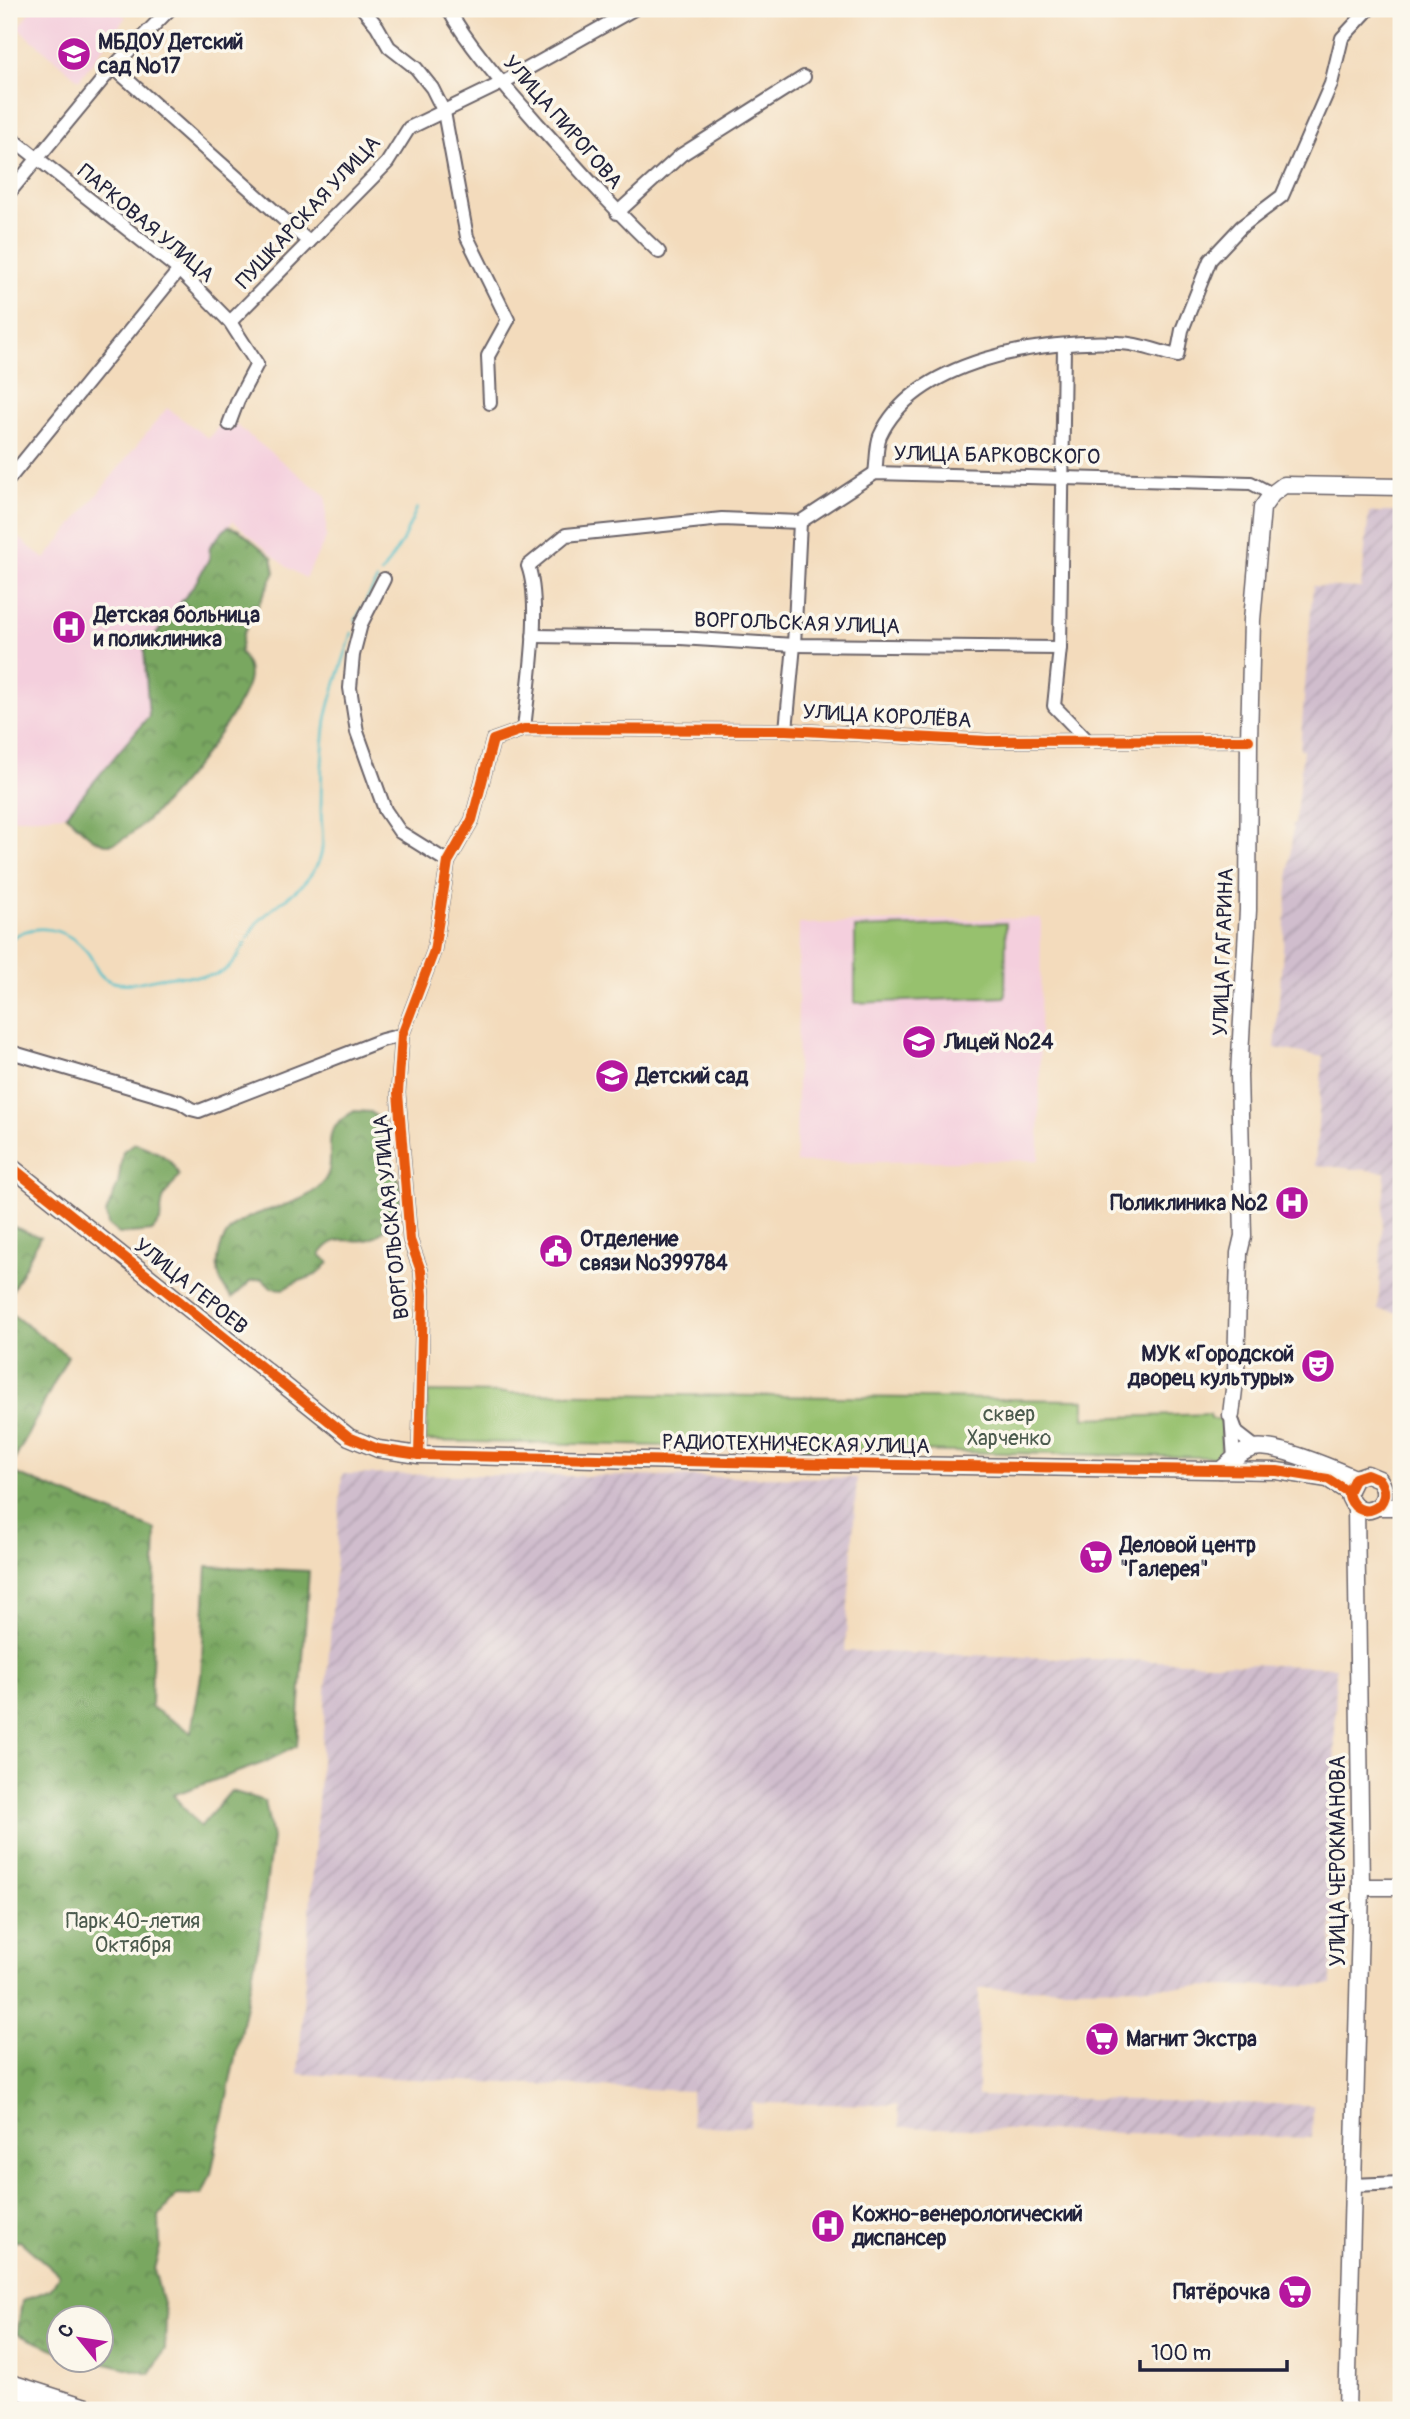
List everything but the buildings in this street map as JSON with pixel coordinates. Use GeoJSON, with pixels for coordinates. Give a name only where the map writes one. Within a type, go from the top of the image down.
{"type":"FeatureCollection","features":[{"type":"Feature","properties":{"kind":"highway"},"geometry":{"type":"LineString","coordinates":[[9,2385],[87,2410]]}},
{"type":"Feature","properties":{"kind":"street"},"geometry":{"type":"LineString","coordinates":[[9,192],[113,67],[170,9]]}},
{"type":"Feature","properties":{"kind":"street"},"geometry":{"type":"LineString","coordinates":[[363,9],[389,47],[416,68],[432,88],[444,113],[467,237],[508,320],[488,356],[490,403]]}},
{"type":"Feature","properties":{"kind":"street","name":"УЛИЦА ПИРОГОВА"},"geometry":{"type":"LineString","coordinates":[[447,9],[465,39],[502,83],[617,213],[659,253]]}},
{"type":"Feature","properties":{"kind":"street","name":"ПУШКАРСКАЯ УЛИЦА"},"geometry":{"type":"LineString","coordinates":[[230,322],[387,163],[409,128],[502,83],[634,9]]}},
{"type":"Feature","properties":{"kind":"street"},"geometry":{"type":"LineString","coordinates":[[875,473],[879,438],[898,407],[938,379],[991,356],[1064,345],[1122,342],[1177,356],[1182,330],[1210,260],[1241,227],[1282,196],[1331,84],[1342,38],[1369,9]]}},
{"type":"Feature","properties":{"kind":"street"},"geometry":{"type":"LineString","coordinates":[[113,67],[309,242]]}},
{"type":"Feature","properties":{"kind":"street"},"geometry":{"type":"LineString","coordinates":[[617,213],[681,155],[804,77]]}},
{"type":"Feature","properties":{"kind":"street","name":"ПАРКОВАЯ УЛИЦА"},"geometry":{"type":"LineString","coordinates":[[9,136],[179,270],[230,322],[257,364],[229,424]]}},
{"type":"Feature","properties":{"kind":"street"},"geometry":{"type":"LineString","coordinates":[[9,479],[179,270]]}},
{"type":"Feature","properties":{"kind":"street"},"geometry":{"type":"LineString","coordinates":[[1064,345],[1060,648],[1054,706],[1087,741]]}},
{"type":"Feature","properties":{"kind":"street","name":"УЛИЦА БАРКОВСКОГО"},"geometry":{"type":"LineString","coordinates":[[800,522],[875,473],[904,476],[1063,477],[1251,483],[1272,494]]}},
{"type":"Feature","properties":{"kind":"street"},"geometry":{"type":"LineString","coordinates":[[1272,494],[1284,485],[1401,487]]}},
{"type":"Feature","properties":{"kind":"street","name":"УЛИЦА ГАГАРИНА"},"geometry":{"type":"LineString","coordinates":[[1233,1466],[1231,1415],[1236,1372],[1239,1253],[1242,1236],[1239,1075],[1248,910],[1252,620],[1262,508],[1272,494]]}},
{"type":"Feature","properties":{"kind":"street"},"geometry":{"type":"LineString","coordinates":[[524,729],[533,636],[533,578],[528,566],[566,535],[722,519],[800,522],[794,645],[786,730]]}},
{"type":"Feature","properties":{"kind":"street"},"geometry":{"type":"LineString","coordinates":[[384,579],[361,624],[353,655],[350,688],[357,732],[385,810],[400,832],[448,862]]}},
{"type":"Feature","properties":{"kind":"street","name":"ВОРГОЛЬСКАЯ УЛИЦА"},"geometry":{"type":"LineString","coordinates":[[533,636],[680,638],[794,645],[1060,648]]}},
{"type":"Feature","properties":{"kind":"street","name":"ВОРГОЛЬСКАЯ УЛИЦА"},"geometry":{"type":"LineString","coordinates":[[419,1455],[422,1294],[421,1271],[410,1240],[398,1093],[402,1035],[434,951],[448,862],[472,820],[493,740],[524,729]]}},
{"type":"Feature","properties":{"kind":"street","name":"УЛИЦА КОРОЛЁВА"},"geometry":{"type":"LineString","coordinates":[[524,729],[786,730],[987,741],[1249,740]]}},
{"type":"Feature","properties":{"kind":"street"},"geometry":{"type":"LineString","coordinates":[[14,1053],[180,1102],[199,1111],[382,1040],[402,1035]]}},
{"type":"Feature","properties":{"kind":"street","name":"УЛИЦА ГЕРОЕВ"},"geometry":{"type":"LineString","coordinates":[[9,1165],[349,1437]]}},
{"type":"Feature","properties":{"kind":"street"},"geometry":{"type":"LineString","coordinates":[[1231,1415],[1237,1433],[1255,1447],[1282,1457],[1286,1465],[1277,1471]]}},
{"type":"Feature","properties":{"kind":"street","name":"РАДИОТЕХНИЧЕСКАЯ УЛИЦА"},"geometry":{"type":"LineString","coordinates":[[349,1437],[377,1449],[419,1455],[771,1463],[1233,1466],[1328,1479],[1352,1485]]}},
{"type":"Feature","properties":{"kind":"street"},"geometry":{"type":"LineString","coordinates":[[1233,1466],[1255,1447]]}},
{"type":"Feature","properties":{"kind":"street","name":"РАДИОТЕХНИЧЕСКАЯ УЛИЦА"},"geometry":{"type":"LineString","coordinates":[[1255,1447],[1304,1457],[1352,1485]]}},
{"type":"Feature","properties":{"kind":"street","name":"РАДИОТЕХНИЧЕСКАЯ УЛИЦА"},"geometry":{"type":"LineString","coordinates":[[1352,1485],[1361,1475],[1374,1475],[1383,1484],[1401,1488]]}},
{"type":"Feature","properties":{"kind":"street"},"geometry":{"type":"LineString","coordinates":[[1367,1508],[1383,1501],[1383,1484]]}},
{"type":"Feature","properties":{"kind":"street"},"geometry":{"type":"LineString","coordinates":[[1352,1485],[1350,1501],[1367,1508],[1401,1507]]}},
{"type":"Feature","properties":{"kind":"street","name":"УЛИЦА ЧЕРОКМАНОВА"},"geometry":{"type":"LineString","coordinates":[[1348,2410],[1361,1887],[1357,1538],[1367,1508]]}},
{"type":"Feature","properties":{"kind":"street"},"geometry":{"type":"LineString","coordinates":[[1361,1887],[1401,1887]]}},
{"type":"Feature","properties":{"kind":"street"},"geometry":{"type":"LineString","coordinates":[[1353,2185],[1401,2183]]}},
{"type":"Feature","properties":{"kind":"shaded area","name":"МБДОУ Детский сад №17"},"geometry":{"type":"Polygon","coordinates":[[[32,9],[115,9],[126,17],[79,80],[18,28],[32,9]]]}},
{"type":"Feature","properties":{"kind":"shaded area"},"geometry":{"type":"Polygon","coordinates":[[[167,408],[208,438],[227,418],[326,496],[326,539],[305,578],[287,567],[233,521],[210,546],[209,559],[195,584],[144,650],[149,716],[66,815],[9,819],[9,530],[45,559],[167,408]]]}},
{"type":"Feature","properties":{"kind":"shaded area"},"geometry":{"type":"Polygon","coordinates":[[[1369,512],[1401,512],[1401,1313],[1378,1310],[1385,1172],[1315,1165],[1323,1057],[1275,1048],[1293,824],[1303,750],[1300,749],[1313,586],[1361,588],[1369,512]]]}},
{"type":"Feature","properties":{"kind":"shaded area","name":"Лицей №24"},"geometry":{"type":"Polygon","coordinates":[[[1041,918],[1039,1160],[796,1163],[799,924],[1041,918]]]}},
{"type":"Feature","properties":{"kind":"shaded area"},"geometry":{"type":"Polygon","coordinates":[[[342,1474],[857,1478],[845,1651],[1336,1667],[1331,1985],[979,1989],[978,2096],[1313,2105],[1312,2138],[900,2127],[897,2105],[752,2103],[750,2127],[692,2126],[691,2091],[298,2074],[342,1474]]]}},
{"type":"Feature","properties":{"kind":"green space"},"geometry":{"type":"Polygon","coordinates":[[[228,526],[239,530],[272,557],[275,572],[243,635],[240,652],[249,674],[241,699],[210,748],[144,823],[125,838],[110,844],[98,841],[66,815],[149,716],[144,650],[195,584],[209,559],[210,546],[228,526]]]}},
{"type":"Feature","properties":{"kind":"green space"},"geometry":{"type":"Polygon","coordinates":[[[1006,923],[1005,997],[855,1003],[855,928],[1006,923]]]}},
{"type":"Feature","properties":{"kind":"green space"},"geometry":{"type":"Polygon","coordinates":[[[354,1111],[371,1112],[385,1124],[392,1162],[402,1194],[392,1220],[382,1232],[372,1238],[363,1241],[337,1241],[328,1245],[320,1255],[329,1262],[312,1277],[284,1289],[271,1288],[262,1279],[251,1281],[232,1298],[218,1273],[219,1254],[225,1237],[236,1225],[249,1217],[312,1193],[328,1175],[333,1129],[354,1111]]]}},
{"type":"Feature","properties":{"kind":"green space"},"geometry":{"type":"Polygon","coordinates":[[[135,1143],[167,1159],[179,1176],[164,1196],[160,1222],[152,1231],[119,1234],[108,1225],[106,1213],[118,1184],[123,1151],[135,1143]]]}},
{"type":"Feature","properties":{"kind":"green space"},"geometry":{"type":"Polygon","coordinates":[[[9,1225],[40,1237],[9,1297],[9,1225]]]}},
{"type":"Feature","properties":{"kind":"green space"},"geometry":{"type":"Polygon","coordinates":[[[9,1312],[68,1356],[9,1471],[9,1312]]]}},
{"type":"Feature","properties":{"kind":"green space","name":"сквер Харченко"},"geometry":{"type":"Polygon","coordinates":[[[428,1392],[1084,1400],[1084,1418],[1210,1414],[1211,1419],[1222,1419],[1221,1452],[1217,1457],[1199,1457],[426,1441],[428,1392]]]}},
{"type":"Feature","properties":{"kind":"green space","name":"Парк 40-летия Октября"},"geometry":{"type":"Polygon","coordinates":[[[9,1471],[156,1530],[151,1707],[191,1732],[201,1676],[207,1566],[309,1571],[297,1746],[263,1763],[173,1795],[200,1827],[231,1791],[265,1801],[272,1838],[260,1937],[211,2174],[202,2195],[177,2194],[159,2216],[160,2248],[154,2269],[166,2316],[165,2349],[150,2374],[116,2366],[116,2304],[46,2304],[46,2346],[17,2334],[22,2301],[51,2289],[59,2275],[20,2241],[9,2242],[9,1471]]]}},
{"type":"Feature","properties":{"kind":"waterway"},"geometry":{"type":"LineString","coordinates":[[381,574],[402,542],[417,508]]}},
{"type":"Feature","properties":{"kind":"waterway"},"geometry":{"type":"LineString","coordinates":[[356,620],[377,580]]}},
{"type":"Feature","properties":{"kind":"waterway"},"geometry":{"type":"LineString","coordinates":[[9,940],[29,930],[61,933],[80,944],[102,976],[118,983],[135,983],[170,976],[209,976],[220,973],[231,965],[258,922],[298,889],[318,863],[322,844],[322,776],[326,720],[352,633]]}},
{"type":"Feature","properties":{"kind":"cycle path"},"geometry":{"type":"LineString","coordinates":[[419,1455],[423,1295],[421,1271],[410,1240],[398,1093],[402,1035],[434,951],[448,862],[472,820],[493,740],[524,729],[786,730],[987,741],[1249,740]]}},
{"type":"Feature","properties":{"kind":"cycle path"},"geometry":{"type":"LineString","coordinates":[[9,1165],[349,1437],[378,1449],[419,1455],[1277,1471],[1328,1479],[1348,1492],[1352,1503],[1359,1509],[1374,1509],[1384,1497],[1384,1489],[1379,1479],[1367,1474],[1355,1478],[1348,1492]]}},
{"type":"Feature","properties":{"kind":"place","name":"МБДОУ Детский сад №17"},"geometry":{"type":"Point","coordinates":[74,54]}},
{"type":"Feature","properties":{"kind":"place","name":"Детская больница и поликлиника"},"geometry":{"type":"Point","coordinates":[69,627]}},
{"type":"Feature","properties":{"kind":"place","name":"Лицей №24"},"geometry":{"type":"Point","coordinates":[919,1042]}},
{"type":"Feature","properties":{"kind":"place","name":"Детский сад"},"geometry":{"type":"Point","coordinates":[612,1076]}},
{"type":"Feature","properties":{"kind":"place","name":"Поликлиника №2"},"geometry":{"type":"Point","coordinates":[1292,1203]}},
{"type":"Feature","properties":{"kind":"place","name":"Отделение связи №399784"},"geometry":{"type":"Point","coordinates":[556,1251]}},
{"type":"Feature","properties":{"kind":"place","name":"МУК «Городской дворец культуры»"},"geometry":{"type":"Point","coordinates":[1318,1366]}},
{"type":"Feature","properties":{"kind":"place","name":"Деловой центр \"Галерея\""},"geometry":{"type":"Point","coordinates":[1096,1557]}},
{"type":"Feature","properties":{"kind":"place","name":"Магнит Экстра"},"geometry":{"type":"Point","coordinates":[1102,2039]}},
{"type":"Feature","properties":{"kind":"place","name":"Кожно-венерологический диспансер"},"geometry":{"type":"Point","coordinates":[828,2226]}},
{"type":"Feature","properties":{"kind":"place","name":"Пятёрочка"},"geometry":{"type":"Point","coordinates":[1295,2292]}}]}
